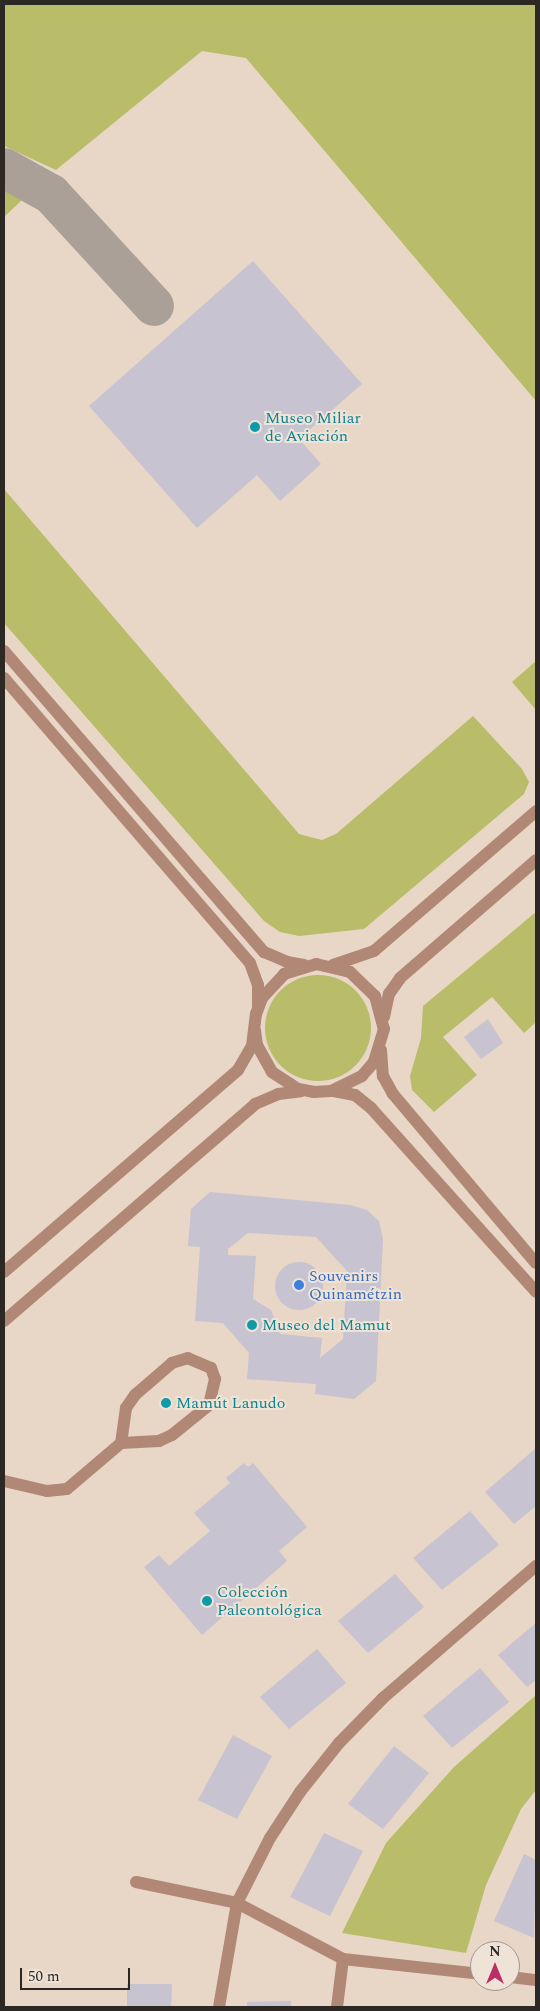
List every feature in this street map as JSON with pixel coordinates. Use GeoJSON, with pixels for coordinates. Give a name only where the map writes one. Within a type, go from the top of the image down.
{"type":"FeatureCollection","features":[{"type":"Feature","properties":{"kind":"street"},"geometry":{"type":"LineString","coordinates":[[4,651],[264,952],[287,962],[333,965],[374,951],[536,811]]}},
{"type":"Feature","properties":{"kind":"street"},"geometry":{"type":"LineString","coordinates":[[4,678],[250,963],[258,986],[252,1046],[238,1070],[4,1272]]}},
{"type":"Feature","properties":{"kind":"street"},"geometry":{"type":"LineString","coordinates":[[536,860],[400,978],[386,1002],[381,1046],[384,1076],[393,1094],[536,1263]]}},
{"type":"Feature","properties":{"kind":"street"},"geometry":{"type":"LineString","coordinates":[[256,1014],[262,998],[284,974],[316,964]]}},
{"type":"Feature","properties":{"kind":"street"},"geometry":{"type":"LineString","coordinates":[[333,965],[364,982],[382,1012],[384,1029]]}},
{"type":"Feature","properties":{"kind":"street"},"geometry":{"type":"LineString","coordinates":[[255,1030],[257,1046],[272,1072],[298,1089],[314,1092]]}},
{"type":"Feature","properties":{"kind":"street"},"geometry":{"type":"LineString","coordinates":[[331,1091],[362,1076],[381,1046]]}},
{"type":"Feature","properties":{"kind":"street"},"geometry":{"type":"LineString","coordinates":[[4,1320],[255,1104],[284,1092],[331,1091],[355,1096],[371,1108],[536,1292]]}},
{"type":"Feature","properties":{"kind":"street"},"geometry":{"type":"LineString","coordinates":[[4,1481],[47,1491],[67,1489],[121,1443],[159,1441],[172,1435],[209,1404],[215,1379],[211,1368],[188,1358],[164,1370],[134,1394],[126,1408],[121,1443]]}},
{"type":"Feature","properties":{"kind":"street"},"geometry":{"type":"LineString","coordinates":[[219,2007],[237,1903],[283,1818],[339,1743],[383,1698],[536,1566]]}},
{"type":"Feature","properties":{"kind":"street"},"geometry":{"type":"LineString","coordinates":[[136,1882],[237,1903],[343,1959],[470,1973]]}},
{"type":"Feature","properties":{"kind":"street"},"geometry":{"type":"LineString","coordinates":[[337,2007],[343,1959]]}},
{"type":"Feature","properties":{"kind":"street"},"geometry":{"type":"LineString","coordinates":[[520,1979],[536,1980]]}},
{"type":"Feature","properties":{"kind":"shaded area"},"geometry":{"type":"Polygon","coordinates":[[[4,4],[536,4],[536,2007],[4,2007],[4,4]]]}},
{"type":"Feature","properties":{"kind":"green space"},"geometry":{"type":"Polygon","coordinates":[[[4,4],[536,4],[536,401],[246,58],[202,51],[56,170],[4,146],[4,4]]]}},
{"type":"Feature","properties":{"kind":"green space"},"geometry":{"type":"Polygon","coordinates":[[[4,191],[23,199],[4,217],[4,191]]]}},
{"type":"Feature","properties":{"kind":"green space"},"geometry":{"type":"Polygon","coordinates":[[[4,489],[299,834],[322,840],[336,834],[473,716],[522,769],[529,782],[524,794],[364,929],[299,936],[280,932],[264,921],[4,623],[4,489]]]}},
{"type":"Feature","properties":{"kind":"green space"},"geometry":{"type":"Polygon","coordinates":[[[536,661],[536,710],[512,682],[536,661]]]}},
{"type":"Feature","properties":{"kind":"green space"},"geometry":{"type":"Polygon","coordinates":[[[536,912],[536,1022],[524,1033],[492,997],[443,1037],[477,1075],[434,1112],[412,1090],[410,1076],[421,1038],[423,1006],[536,912]]]}},
{"type":"Feature","properties":{"kind":"green space"},"geometry":{"type":"Polygon","coordinates":[[[318,975],[338,979],[355,991],[367,1008],[371,1028],[367,1048],[355,1065],[338,1077],[318,1081],[298,1077],[281,1065],[269,1048],[265,1028],[269,1008],[281,991],[298,979],[318,975]]]}},
{"type":"Feature","properties":{"kind":"green space"},"geometry":{"type":"Polygon","coordinates":[[[536,1695],[536,1790],[521,1809],[486,1885],[466,1953],[342,1933],[386,1843],[454,1767],[536,1695]]]}},
{"type":"Feature","properties":{"kind":"building"},"geometry":{"type":"Polygon","coordinates":[[[253,261],[362,384],[299,439],[321,464],[280,501],[257,475],[197,528],[89,406],[253,261]]]}},
{"type":"Feature","properties":{"kind":"building"},"geometry":{"type":"Polygon","coordinates":[[[488,1019],[503,1043],[481,1059],[464,1037],[488,1019]]]}},
{"type":"Feature","properties":{"kind":"building"},"geometry":{"type":"Polygon","coordinates":[[[210,1192],[350,1205],[367,1210],[379,1221],[383,1239],[376,1381],[354,1399],[315,1394],[316,1384],[247,1379],[249,1353],[223,1323],[195,1321],[200,1247],[188,1246],[191,1209],[210,1192]],[[248,1233],[228,1249],[228,1255],[256,1256],[253,1299],[271,1310],[280,1334],[322,1338],[320,1358],[343,1339],[347,1271],[316,1237],[248,1233]]]}},
{"type":"Feature","properties":{"kind":"building","name":"Souvenirs Quinamétzin"},"geometry":{"type":"Polygon","coordinates":[[[294,1262],[304,1262],[313,1266],[319,1272],[322,1277],[322,1295],[313,1306],[304,1310],[294,1310],[285,1306],[279,1300],[275,1291],[275,1281],[279,1272],[285,1266],[294,1262]]]}},
{"type":"Feature","properties":{"kind":"building"},"geometry":{"type":"Polygon","coordinates":[[[536,1448],[536,1506],[514,1524],[485,1492],[536,1448]]]}},
{"type":"Feature","properties":{"kind":"building","name":"Colección Paleontológica"},"geometry":{"type":"Polygon","coordinates":[[[244,1463],[248,1467],[253,1463],[307,1527],[279,1551],[287,1561],[202,1635],[144,1567],[159,1555],[169,1566],[210,1531],[194,1513],[230,1483],[226,1478],[244,1463]]]}},
{"type":"Feature","properties":{"kind":"building"},"geometry":{"type":"Polygon","coordinates":[[[470,1511],[499,1545],[442,1590],[413,1558],[470,1511]]]}},
{"type":"Feature","properties":{"kind":"building"},"geometry":{"type":"Polygon","coordinates":[[[395,1574],[424,1607],[368,1653],[338,1621],[395,1574]]]}},
{"type":"Feature","properties":{"kind":"building"},"geometry":{"type":"Polygon","coordinates":[[[536,1623],[536,1680],[527,1687],[498,1655],[536,1623]]]}},
{"type":"Feature","properties":{"kind":"building"},"geometry":{"type":"Polygon","coordinates":[[[317,1649],[346,1683],[289,1729],[260,1697],[317,1649]]]}},
{"type":"Feature","properties":{"kind":"building"},"geometry":{"type":"Polygon","coordinates":[[[480,1668],[509,1702],[452,1748],[423,1716],[480,1668]]]}},
{"type":"Feature","properties":{"kind":"building"},"geometry":{"type":"Polygon","coordinates":[[[233,1735],[272,1756],[237,1819],[198,1800],[233,1735]]]}},
{"type":"Feature","properties":{"kind":"building"},"geometry":{"type":"Polygon","coordinates":[[[394,1746],[429,1773],[383,1829],[348,1804],[394,1746]]]}},
{"type":"Feature","properties":{"kind":"building"},"geometry":{"type":"Polygon","coordinates":[[[324,1833],[363,1851],[330,1916],[290,1897],[324,1833]]]}},
{"type":"Feature","properties":{"kind":"building"},"geometry":{"type":"Polygon","coordinates":[[[524,1854],[536,1860],[534,1938],[494,1921],[524,1854]]]}},
{"type":"Feature","properties":{"kind":"building"},"geometry":{"type":"Polygon","coordinates":[[[127,1984],[172,1984],[171,2007],[127,2007],[127,1984]]]}},
{"type":"Feature","properties":{"kind":"building"},"geometry":{"type":"Polygon","coordinates":[[[291,2001],[291,2007],[247,2007],[247,2002],[291,2001]]]}},
{"type":"Feature","properties":{"kind":"taxiway"},"geometry":{"type":"LineString","coordinates":[[4,168],[51,194],[154,306]]}},
{"type":"Feature","properties":{"kind":"place","name":"Museo Miliar de Aviación"},"geometry":{"type":"Point","coordinates":[255,427]}},
{"type":"Feature","properties":{"kind":"place","name":"Souvenirs Quinamétzin"},"geometry":{"type":"Point","coordinates":[299,1285]}},
{"type":"Feature","properties":{"kind":"place","name":"Museo del Mamut"},"geometry":{"type":"Point","coordinates":[252,1325]}},
{"type":"Feature","properties":{"kind":"place","name":"Mamút Lanudo"},"geometry":{"type":"Point","coordinates":[166,1403]}},
{"type":"Feature","properties":{"kind":"place","name":"Colección Paleontológica"},"geometry":{"type":"Point","coordinates":[207,1601]}}]}
